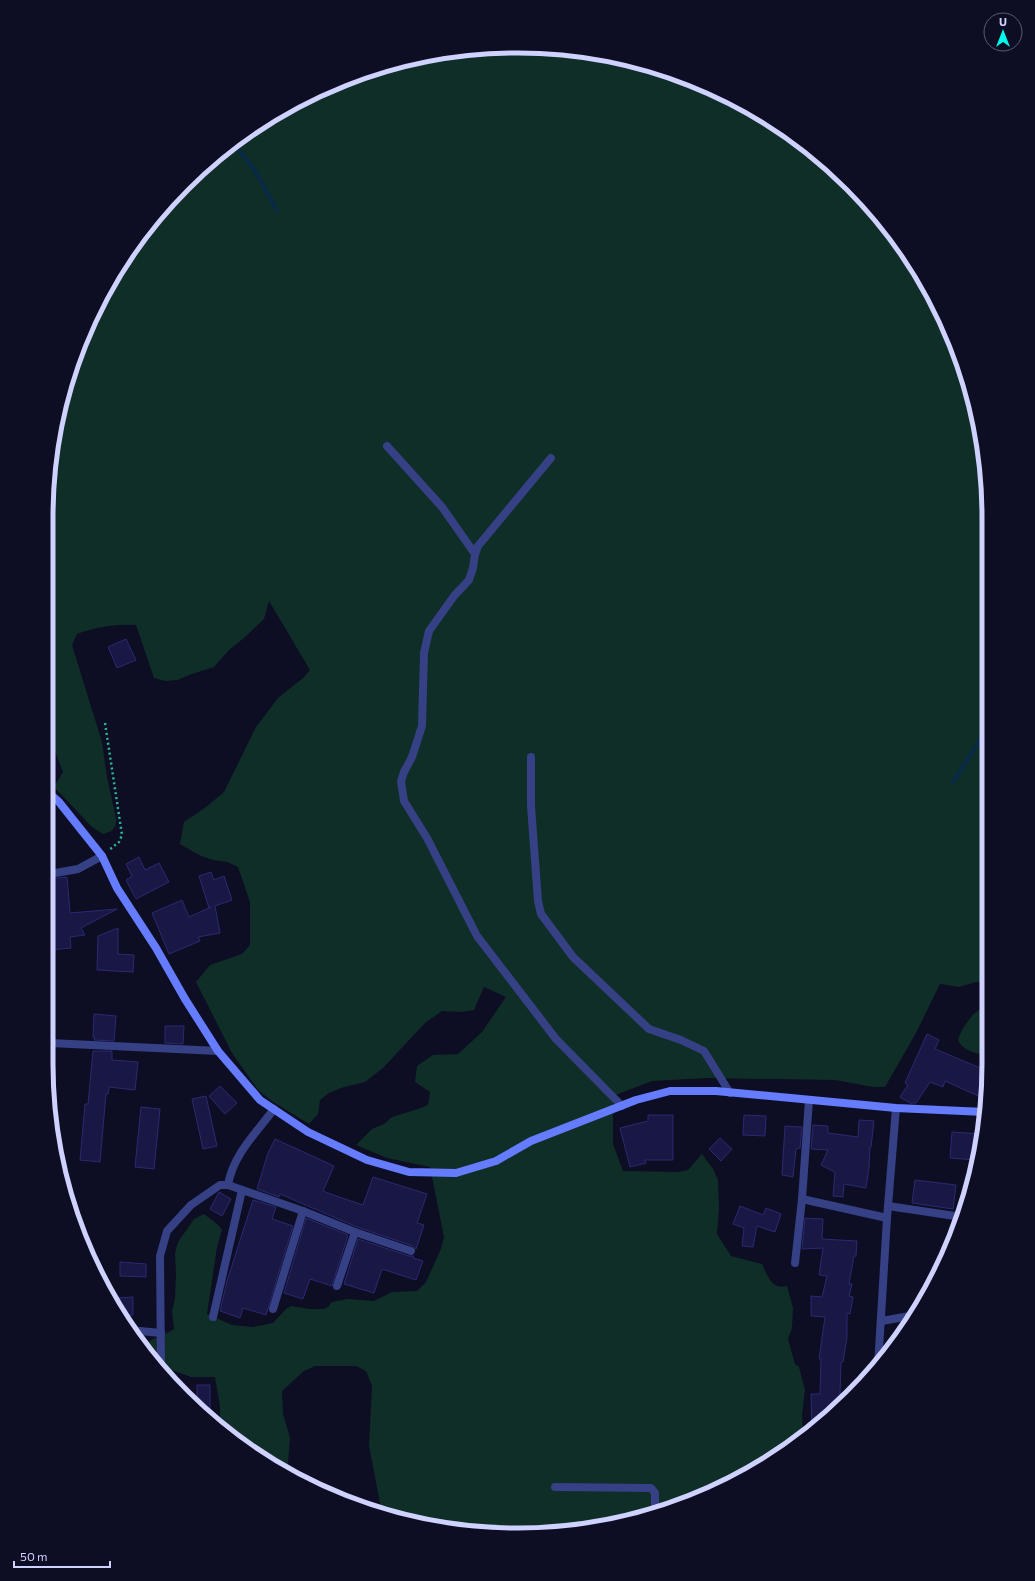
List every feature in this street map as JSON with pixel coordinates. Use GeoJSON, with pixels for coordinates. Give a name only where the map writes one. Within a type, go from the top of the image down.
{"type":"FeatureCollection","features":[{"type":"Feature","properties":{"kind":"main road"},"geometry":{"type":"LineString","coordinates":[[53,797],[59,802],[102,856],[117,888],[156,948],[185,999],[218,1051],[260,1100],[308,1132],[367,1160],[409,1172],[456,1173],[496,1161],[531,1141],[622,1106],[670,1091],[730,1093],[896,1108],[979,1112]]}},
{"type":"Feature","properties":{"kind":"street"},"geometry":{"type":"LineString","coordinates":[[387,446],[442,507],[475,554]]}},
{"type":"Feature","properties":{"kind":"street"},"geometry":{"type":"LineString","coordinates":[[551,458],[478,546],[469,580],[454,596],[429,631],[424,653],[422,726],[412,757],[404,772],[401,782],[404,801],[426,838],[477,936],[556,1039],[622,1106]]}},
{"type":"Feature","properties":{"kind":"street"},"geometry":{"type":"LineString","coordinates":[[531,757],[531,806],[538,901],[541,914],[574,957],[649,1029],[681,1040],[704,1052],[730,1093]]}},
{"type":"Feature","properties":{"kind":"street"},"geometry":{"type":"LineString","coordinates":[[53,873],[78,869],[102,856]]}},
{"type":"Feature","properties":{"kind":"street"},"geometry":{"type":"LineString","coordinates":[[53,1043],[218,1051]]}},
{"type":"Feature","properties":{"kind":"street"},"geometry":{"type":"LineString","coordinates":[[795,1263],[802,1199],[809,1100]]}},
{"type":"Feature","properties":{"kind":"street"},"geometry":{"type":"LineString","coordinates":[[879,1355],[887,1218],[896,1108]]}},
{"type":"Feature","properties":{"kind":"street"},"geometry":{"type":"LineString","coordinates":[[228,1185],[231,1170],[237,1157],[274,1109]]}},
{"type":"Feature","properties":{"kind":"street"},"geometry":{"type":"LineString","coordinates":[[161,1361],[160,1256],[168,1231],[191,1205],[220,1185],[228,1185],[411,1251]]}},
{"type":"Feature","properties":{"kind":"street"},"geometry":{"type":"LineString","coordinates":[[213,1317],[242,1190]]}},
{"type":"Feature","properties":{"kind":"street"},"geometry":{"type":"LineString","coordinates":[[802,1199],[887,1218]]}},
{"type":"Feature","properties":{"kind":"street"},"geometry":{"type":"LineString","coordinates":[[888,1206],[956,1216]]}},
{"type":"Feature","properties":{"kind":"street"},"geometry":{"type":"LineString","coordinates":[[273,1309],[303,1211]]}},
{"type":"Feature","properties":{"kind":"street"},"geometry":{"type":"LineString","coordinates":[[338,1286],[355,1232]]}},
{"type":"Feature","properties":{"kind":"street"},"geometry":{"type":"LineString","coordinates":[[882,1321],[907,1316]]}},
{"type":"Feature","properties":{"kind":"street"},"geometry":{"type":"LineString","coordinates":[[138,1331],[161,1333]]}},
{"type":"Feature","properties":{"kind":"street"},"geometry":{"type":"LineString","coordinates":[[555,1487],[651,1488],[655,1493],[655,1507]]}},
{"type":"Feature","properties":{"kind":"path"},"geometry":{"type":"LineString","coordinates":[[102,856],[119,842],[122,835],[105,723]]}},
{"type":"Feature","properties":{"kind":"green space"},"geometry":{"type":"Polygon","coordinates":[[[518,53],[578,57],[608,62],[638,69],[695,88],[750,115],[776,131],[824,168],[867,211],[904,259],[920,285],[947,340],[966,397],[973,427],[981,487],[982,518],[982,982],[976,982],[959,987],[940,984],[916,1033],[885,1087],[873,1087],[835,1080],[707,1078],[652,1081],[613,1096],[613,1144],[623,1171],[678,1172],[688,1170],[702,1154],[713,1169],[718,1180],[719,1208],[717,1234],[731,1256],[762,1264],[768,1277],[774,1284],[782,1287],[787,1286],[793,1308],[792,1328],[788,1339],[795,1364],[799,1367],[805,1390],[802,1415],[803,1430],[776,1450],[750,1466],[695,1493],[667,1503],[608,1519],[548,1527],[518,1528],[457,1524],[427,1519],[381,1507],[369,1446],[372,1386],[366,1371],[356,1366],[315,1366],[304,1371],[282,1391],[283,1414],[290,1438],[288,1467],[259,1450],[218,1419],[220,1418],[220,1406],[215,1377],[191,1377],[167,1368],[147,1343],[174,1329],[172,1311],[175,1298],[175,1253],[178,1242],[194,1219],[204,1214],[216,1223],[222,1230],[217,1247],[207,1314],[232,1325],[253,1327],[273,1323],[286,1309],[291,1306],[310,1309],[323,1309],[328,1307],[332,1302],[348,1299],[374,1301],[392,1292],[417,1291],[426,1282],[441,1249],[444,1237],[430,1167],[387,1158],[356,1145],[372,1129],[384,1124],[392,1117],[428,1105],[430,1092],[415,1082],[417,1066],[433,1055],[458,1054],[482,1032],[506,997],[484,987],[474,1010],[461,1012],[442,1011],[425,1023],[383,1068],[365,1082],[341,1088],[329,1093],[320,1100],[318,1114],[309,1124],[273,1102],[258,1090],[232,1053],[196,982],[210,965],[242,954],[250,945],[250,902],[238,867],[227,862],[201,856],[180,844],[184,822],[224,792],[256,727],[278,698],[303,678],[310,670],[269,601],[264,619],[229,650],[214,667],[178,680],[165,681],[154,678],[136,625],[106,626],[77,634],[72,645],[102,742],[107,777],[116,818],[115,827],[111,831],[103,834],[92,827],[54,787],[63,772],[54,749],[54,487],[62,427],[69,397],[88,340],[115,285],[131,259],[168,211],[211,168],[235,149],[259,131],[285,115],[340,88],[368,78],[397,69],[457,57],[518,53]]]}},
{"type":"Feature","properties":{"kind":"green space"},"geometry":{"type":"Polygon","coordinates":[[[982,1009],[982,1048],[979,1054],[964,1048],[958,1040],[963,1028],[979,1010],[982,1009]]]}},
{"type":"Feature","properties":{"kind":"building"},"geometry":{"type":"Polygon","coordinates":[[[126,639],[136,660],[117,668],[108,647],[126,639]]]}},
{"type":"Feature","properties":{"kind":"building"},"geometry":{"type":"Polygon","coordinates":[[[139,857],[145,870],[159,863],[169,882],[136,899],[126,880],[132,876],[126,864],[139,857]]]}},
{"type":"Feature","properties":{"kind":"building"},"geometry":{"type":"Polygon","coordinates":[[[211,872],[214,880],[224,876],[232,900],[215,906],[220,933],[198,937],[200,941],[169,954],[152,913],[182,900],[189,917],[209,908],[199,876],[211,872]]]}},
{"type":"Feature","properties":{"kind":"building"},"geometry":{"type":"Polygon","coordinates":[[[67,877],[70,913],[117,909],[81,928],[85,935],[70,937],[71,948],[53,950],[53,879],[67,877]]]}},
{"type":"Feature","properties":{"kind":"building"},"geometry":{"type":"Polygon","coordinates":[[[118,928],[118,954],[134,955],[133,972],[97,970],[98,936],[118,928]]]}},
{"type":"Feature","properties":{"kind":"building"},"geometry":{"type":"Polygon","coordinates":[[[94,1014],[116,1016],[114,1041],[94,1040],[94,1014]]]}},
{"type":"Feature","properties":{"kind":"building"},"geometry":{"type":"Polygon","coordinates":[[[165,1026],[184,1026],[183,1044],[165,1043],[165,1026]]]}},
{"type":"Feature","properties":{"kind":"building"},"geometry":{"type":"Polygon","coordinates":[[[927,1034],[939,1040],[935,1049],[982,1069],[981,1097],[945,1081],[943,1087],[930,1082],[916,1103],[910,1103],[900,1097],[908,1085],[905,1083],[927,1034]]]}},
{"type":"Feature","properties":{"kind":"building"},"geometry":{"type":"Polygon","coordinates":[[[93,1051],[112,1051],[112,1060],[138,1062],[135,1090],[109,1087],[108,1094],[106,1094],[100,1162],[80,1160],[85,1104],[88,1104],[93,1051]]]}},
{"type":"Feature","properties":{"kind":"building"},"geometry":{"type":"Polygon","coordinates":[[[220,1086],[237,1103],[225,1114],[209,1096],[220,1086]]]}},
{"type":"Feature","properties":{"kind":"building"},"geometry":{"type":"Polygon","coordinates":[[[206,1096],[217,1146],[203,1149],[192,1099],[206,1096]]]}},
{"type":"Feature","properties":{"kind":"building"},"geometry":{"type":"Polygon","coordinates":[[[141,1107],[160,1109],[154,1169],[135,1167],[141,1107]]]}},
{"type":"Feature","properties":{"kind":"building"},"geometry":{"type":"Polygon","coordinates":[[[648,1115],[673,1115],[673,1160],[645,1160],[646,1163],[630,1167],[620,1128],[648,1121],[648,1115]]]}},
{"type":"Feature","properties":{"kind":"building"},"geometry":{"type":"Polygon","coordinates":[[[744,1115],[766,1116],[765,1136],[743,1135],[744,1115]]]}},
{"type":"Feature","properties":{"kind":"building"},"geometry":{"type":"Polygon","coordinates":[[[859,1120],[874,1121],[866,1188],[844,1184],[843,1197],[833,1196],[835,1172],[821,1165],[828,1150],[811,1149],[813,1125],[828,1126],[828,1133],[858,1137],[859,1120]]]}},
{"type":"Feature","properties":{"kind":"building"},"geometry":{"type":"Polygon","coordinates":[[[785,1126],[802,1127],[800,1148],[796,1149],[793,1177],[782,1175],[785,1126]]]}},
{"type":"Feature","properties":{"kind":"building"},"geometry":{"type":"Polygon","coordinates":[[[952,1132],[976,1134],[972,1160],[950,1158],[952,1132]]]}},
{"type":"Feature","properties":{"kind":"building"},"geometry":{"type":"Polygon","coordinates":[[[720,1138],[732,1149],[721,1161],[709,1149],[720,1138]]]}},
{"type":"Feature","properties":{"kind":"building"},"geometry":{"type":"Polygon","coordinates":[[[275,1139],[334,1166],[323,1191],[336,1196],[363,1205],[373,1177],[427,1194],[417,1223],[424,1225],[416,1249],[413,1246],[357,1227],[280,1194],[279,1197],[257,1189],[268,1153],[275,1139]]]}},
{"type":"Feature","properties":{"kind":"building"},"geometry":{"type":"Polygon","coordinates":[[[915,1180],[956,1185],[953,1209],[912,1203],[915,1180]]]}},
{"type":"Feature","properties":{"kind":"building"},"geometry":{"type":"Polygon","coordinates":[[[219,1192],[231,1199],[222,1216],[210,1209],[219,1192]]]}},
{"type":"Feature","properties":{"kind":"building"},"geometry":{"type":"Polygon","coordinates":[[[253,1200],[276,1207],[272,1219],[293,1226],[266,1315],[243,1308],[240,1318],[220,1311],[227,1281],[253,1200]]]}},
{"type":"Feature","properties":{"kind":"building"},"geometry":{"type":"Polygon","coordinates":[[[740,1206],[763,1215],[766,1208],[781,1214],[775,1232],[757,1226],[753,1247],[742,1246],[744,1228],[733,1224],[740,1206]]]}},
{"type":"Feature","properties":{"kind":"building"},"geometry":{"type":"Polygon","coordinates":[[[306,1218],[348,1235],[332,1286],[310,1279],[303,1299],[284,1293],[306,1218]]]}},
{"type":"Feature","properties":{"kind":"building"},"geometry":{"type":"Polygon","coordinates":[[[805,1218],[823,1219],[822,1239],[857,1241],[856,1256],[854,1256],[849,1284],[852,1284],[849,1296],[853,1297],[850,1314],[847,1313],[847,1337],[843,1362],[841,1362],[840,1394],[844,1394],[812,1423],[811,1394],[820,1394],[821,1359],[819,1359],[825,1317],[811,1316],[811,1296],[822,1297],[827,1276],[819,1275],[823,1248],[802,1249],[805,1218]]]}},
{"type":"Feature","properties":{"kind":"building"},"geometry":{"type":"Polygon","coordinates":[[[358,1239],[409,1256],[414,1256],[413,1258],[423,1261],[416,1280],[382,1269],[374,1293],[344,1284],[358,1239]]]}},
{"type":"Feature","properties":{"kind":"building"},"geometry":{"type":"Polygon","coordinates":[[[120,1262],[146,1264],[146,1277],[120,1276],[120,1262]]]}},
{"type":"Feature","properties":{"kind":"building"},"geometry":{"type":"Polygon","coordinates":[[[133,1297],[133,1315],[127,1315],[116,1298],[133,1297]]]}},
{"type":"Feature","properties":{"kind":"building"},"geometry":{"type":"Polygon","coordinates":[[[197,1385],[210,1385],[210,1411],[197,1400],[197,1385]]]}},
{"type":"Feature","properties":{"kind":"waterway"},"geometry":{"type":"LineString","coordinates":[[237,148],[254,169],[277,210]]}},
{"type":"Feature","properties":{"kind":"waterway"},"geometry":{"type":"LineString","coordinates":[[953,782],[982,736]]}}]}
